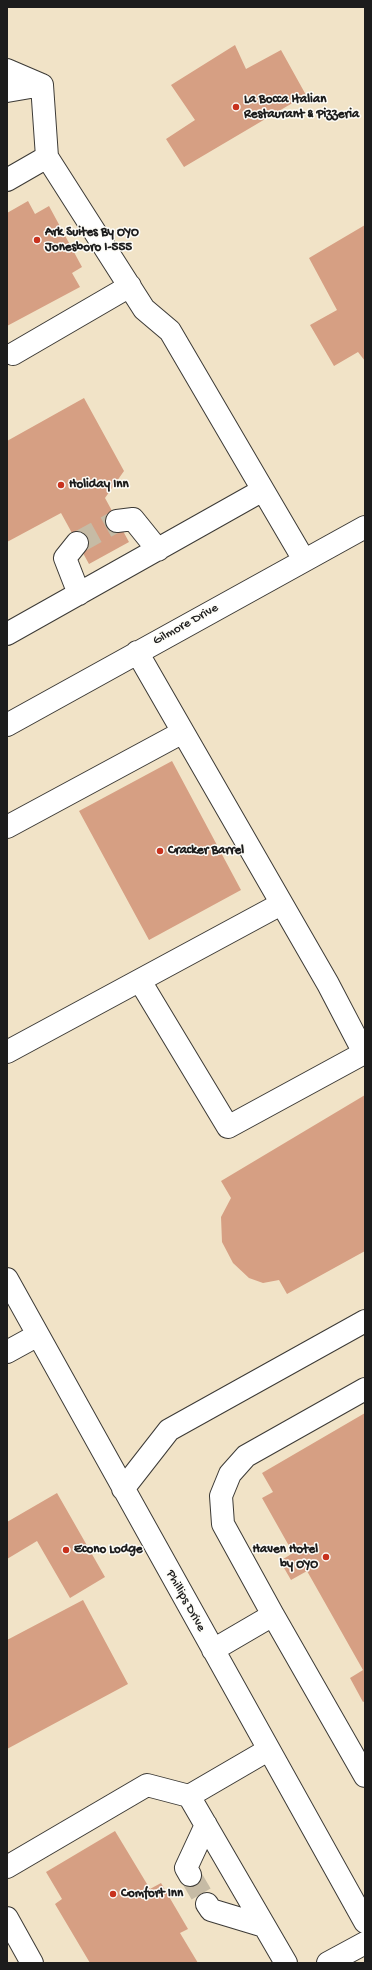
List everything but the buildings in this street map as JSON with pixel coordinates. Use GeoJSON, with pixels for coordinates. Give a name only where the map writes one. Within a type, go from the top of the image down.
{"type":"FeatureCollection","features":[{"type":"Feature","properties":{"kind":"street"},"geometry":{"type":"LineString","coordinates":[[7,70],[42,85]]}},
{"type":"Feature","properties":{"kind":"street"},"geometry":{"type":"LineString","coordinates":[[7,90],[42,85]]}},
{"type":"Feature","properties":{"kind":"street"},"geometry":{"type":"LineString","coordinates":[[42,85],[47,157],[144,309],[170,331],[304,560]]}},
{"type":"Feature","properties":{"kind":"street"},"geometry":{"type":"LineString","coordinates":[[7,180],[47,157]]}},
{"type":"Feature","properties":{"kind":"street"},"geometry":{"type":"LineString","coordinates":[[13,354],[130,286]]}},
{"type":"Feature","properties":{"kind":"street"},"geometry":{"type":"LineString","coordinates":[[7,634],[263,490]]}},
{"type":"Feature","properties":{"kind":"street"},"geometry":{"type":"LineString","coordinates":[[117,521],[133,519],[158,550]]}},
{"type":"Feature","properties":{"kind":"street","name":"Gilmore Drive"},"geometry":{"type":"LineString","coordinates":[[7,725],[365,527]]}},
{"type":"Feature","properties":{"kind":"street"},"geometry":{"type":"LineString","coordinates":[[77,542],[65,558],[79,594]]}},
{"type":"Feature","properties":{"kind":"street"},"geometry":{"type":"LineString","coordinates":[[137,652],[328,984],[364,1053],[228,1127],[140,981]]}},
{"type":"Feature","properties":{"kind":"street"},"geometry":{"type":"LineString","coordinates":[[7,827],[183,732]]}},
{"type":"Feature","properties":{"kind":"street"},"geometry":{"type":"LineString","coordinates":[[7,1052],[281,904]]}},
{"type":"Feature","properties":{"kind":"street","name":"Phillips Drive"},"geometry":{"type":"LineString","coordinates":[[7,1279],[365,1922]]}},
{"type":"Feature","properties":{"kind":"street"},"geometry":{"type":"LineString","coordinates":[[123,1489],[169,1430],[365,1321]]}},
{"type":"Feature","properties":{"kind":"street"},"geometry":{"type":"LineString","coordinates":[[7,1352],[38,1335]]}},
{"type":"Feature","properties":{"kind":"street"},"geometry":{"type":"LineString","coordinates":[[365,1389],[246,1456],[230,1474],[221,1496],[223,1524],[273,1616],[365,1776]]}},
{"type":"Feature","properties":{"kind":"street"},"geometry":{"type":"LineString","coordinates":[[213,1650],[273,1616]]}},
{"type":"Feature","properties":{"kind":"street"},"geometry":{"type":"LineString","coordinates":[[7,1867],[147,1785],[189,1796],[268,1750]]}},
{"type":"Feature","properties":{"kind":"street"},"geometry":{"type":"LineString","coordinates":[[189,1796],[286,1963]]}},
{"type":"Feature","properties":{"kind":"street"},"geometry":{"type":"LineString","coordinates":[[190,1875],[186,1868],[206,1825]]}},
{"type":"Feature","properties":{"kind":"street"},"geometry":{"type":"LineString","coordinates":[[207,1904],[211,1910],[264,1926]]}},
{"type":"Feature","properties":{"kind":"street"},"geometry":{"type":"LineString","coordinates":[[7,1918],[32,1963]]}},
{"type":"Feature","properties":{"kind":"street"},"geometry":{"type":"LineString","coordinates":[[328,1963],[365,1942]]}},
{"type":"Feature","properties":{"kind":"tunnel"},"geometry":{"type":"LineString","coordinates":[[77,543],[117,521]]}},
{"type":"Feature","properties":{"kind":"tunnel"},"geometry":{"type":"LineString","coordinates":[[190,1875],[207,1904]]}},
{"type":"Feature","properties":{"kind":"place","name":"La Bocca Italian Restaurant & Pizzeria"},"geometry":{"type":"Point","coordinates":[236,107]}},
{"type":"Feature","properties":{"kind":"place","name":"Ark Suites By OYO Jonesboro I-555"},"geometry":{"type":"Point","coordinates":[37,240]}},
{"type":"Feature","properties":{"kind":"place","name":"Holiday Inn"},"geometry":{"type":"Point","coordinates":[61,485]}},
{"type":"Feature","properties":{"kind":"place","name":"Cracker Barrel"},"geometry":{"type":"Point","coordinates":[160,851]}},
{"type":"Feature","properties":{"kind":"place","name":"Econo Lodge"},"geometry":{"type":"Point","coordinates":[66,1550]}},
{"type":"Feature","properties":{"kind":"place","name":"Haven Hotel by OYO"},"geometry":{"type":"Point","coordinates":[326,1557]}},
{"type":"Feature","properties":{"kind":"place","name":"Comfort Inn"},"geometry":{"type":"Point","coordinates":[113,1894]}}]}
